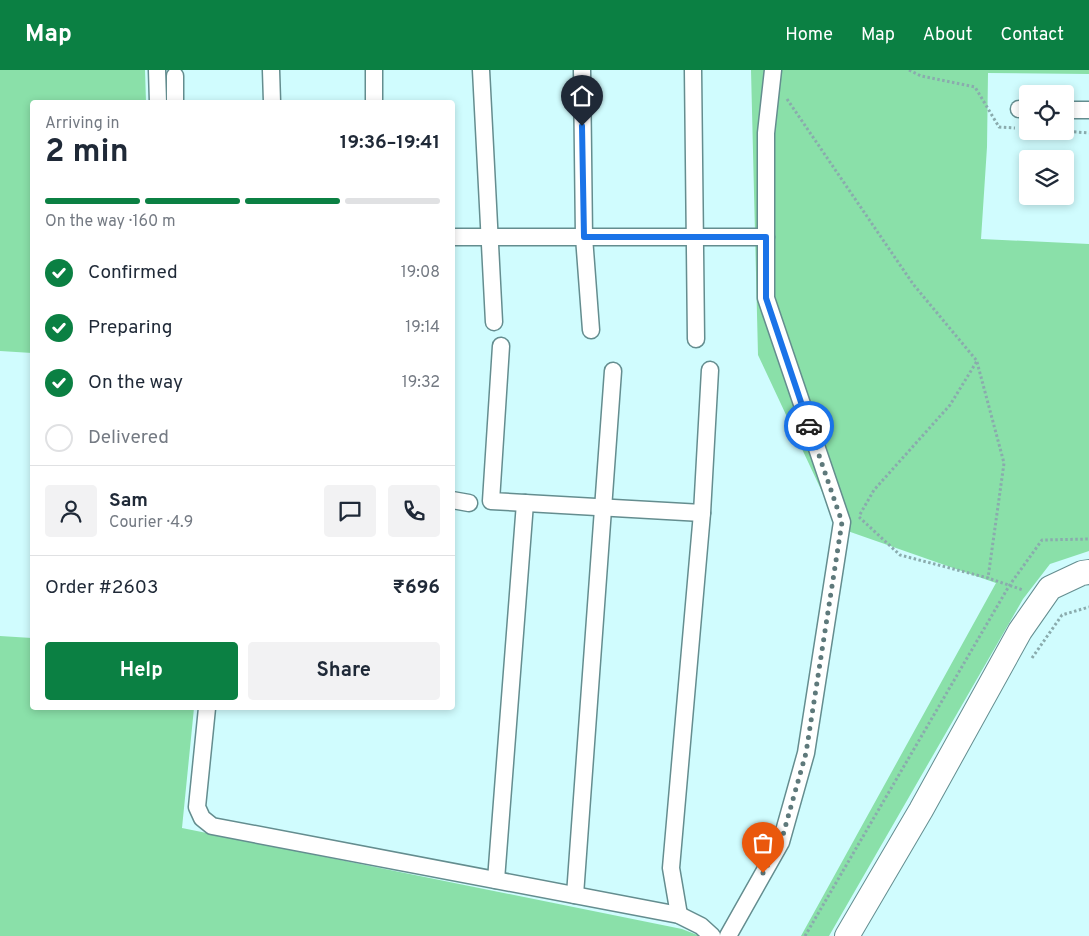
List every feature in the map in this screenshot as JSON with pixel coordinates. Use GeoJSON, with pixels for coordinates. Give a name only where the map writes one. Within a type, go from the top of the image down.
{"type":"FeatureCollection","features":[{"type":"Feature","properties":{"kind":"street"},"geometry":{"type":"LineString","coordinates":[[157,70],[158,100]]}},
{"type":"Feature","properties":{"kind":"street"},"geometry":{"type":"LineString","coordinates":[[271,70],[272,100]]}},
{"type":"Feature","properties":{"kind":"street"},"geometry":{"type":"LineString","coordinates":[[374,70],[374,100]]}},
{"type":"Feature","properties":{"kind":"street"},"geometry":{"type":"LineString","coordinates":[[481,70],[488,237],[494,322]]}},
{"type":"Feature","properties":{"kind":"street"},"geometry":{"type":"LineString","coordinates":[[582,70],[584,237],[590,330]]}},
{"type":"Feature","properties":{"kind":"street"},"geometry":{"type":"LineString","coordinates":[[693,70],[696,339]]}},
{"type":"Feature","properties":{"kind":"street"},"geometry":{"type":"LineString","coordinates":[[728,936],[781,842],[801,771],[808,744],[842,522],[766,298],[766,132],[773,74]]}},
{"type":"Feature","properties":{"kind":"street"},"geometry":{"type":"LineString","coordinates":[[175,76],[175,100]]}},
{"type":"Feature","properties":{"kind":"street"},"geometry":{"type":"LineString","coordinates":[[1074,110],[1089,110]]}},
{"type":"Feature","properties":{"kind":"street"},"geometry":{"type":"LineString","coordinates":[[455,237],[766,237]]}},
{"type":"Feature","properties":{"kind":"street"},"geometry":{"type":"LineString","coordinates":[[501,346],[491,501],[702,513]]}},
{"type":"Feature","properties":{"kind":"street"},"geometry":{"type":"LineString","coordinates":[[679,916],[670,868],[702,513],[710,370]]}},
{"type":"Feature","properties":{"kind":"street"},"geometry":{"type":"LineString","coordinates":[[575,895],[613,371]]}},
{"type":"Feature","properties":{"kind":"street"},"geometry":{"type":"LineString","coordinates":[[496,880],[525,503]]}},
{"type":"Feature","properties":{"kind":"street"},"geometry":{"type":"LineString","coordinates":[[846,936],[921,810],[1020,631],[1050,588],[1082,573],[1089,572]]}},
{"type":"Feature","properties":{"kind":"street"},"geometry":{"type":"LineString","coordinates":[[207,710],[197,807],[202,818],[212,826],[679,916],[701,926],[712,936]]}},
{"type":"Feature","properties":{"kind":"path"},"geometry":{"type":"LineString","coordinates":[[909,70],[921,76],[975,87],[998,127],[1018,128]]}},
{"type":"Feature","properties":{"kind":"path"},"geometry":{"type":"LineString","coordinates":[[773,74],[913,284],[977,361],[1004,464],[988,578]]}},
{"type":"Feature","properties":{"kind":"path"},"geometry":{"type":"LineString","coordinates":[[1074,132],[1089,133]]}},
{"type":"Feature","properties":{"kind":"path"},"geometry":{"type":"LineString","coordinates":[[838,550],[874,490],[950,405],[977,361]]}},
{"type":"Feature","properties":{"kind":"path"},"geometry":{"type":"LineString","coordinates":[[858,517],[900,555],[988,578],[1044,596]]}},
{"type":"Feature","properties":{"kind":"path"},"geometry":{"type":"LineString","coordinates":[[805,936],[1009,586],[1042,540],[1089,539]]}},
{"type":"Feature","properties":{"kind":"green space"},"geometry":{"type":"Polygon","coordinates":[[[0,70],[145,70],[146,100],[30,100],[30,353],[0,351],[0,70]]]}},
{"type":"Feature","properties":{"kind":"green space"},"geometry":{"type":"Polygon","coordinates":[[[751,70],[1089,70],[1089,74],[988,73],[987,147],[981,239],[1089,244],[1089,551],[1050,564],[1023,599],[829,936],[801,936],[996,583],[839,528],[758,355],[751,70]]]}},
{"type":"Feature","properties":{"kind":"green space"},"geometry":{"type":"Polygon","coordinates":[[[0,636],[30,638],[30,710],[194,710],[182,828],[682,929],[700,936],[0,936],[0,636]]]}},
{"type":"Feature","properties":{"kind":"way so far"},"geometry":{"type":"LineString","coordinates":[[763,873],[781,842],[806,753],[842,522],[809,426]]}},
{"type":"Feature","properties":{"kind":"route"},"geometry":{"type":"LineString","coordinates":[[582,126],[584,237],[766,237],[766,298],[809,426]]}}]}
